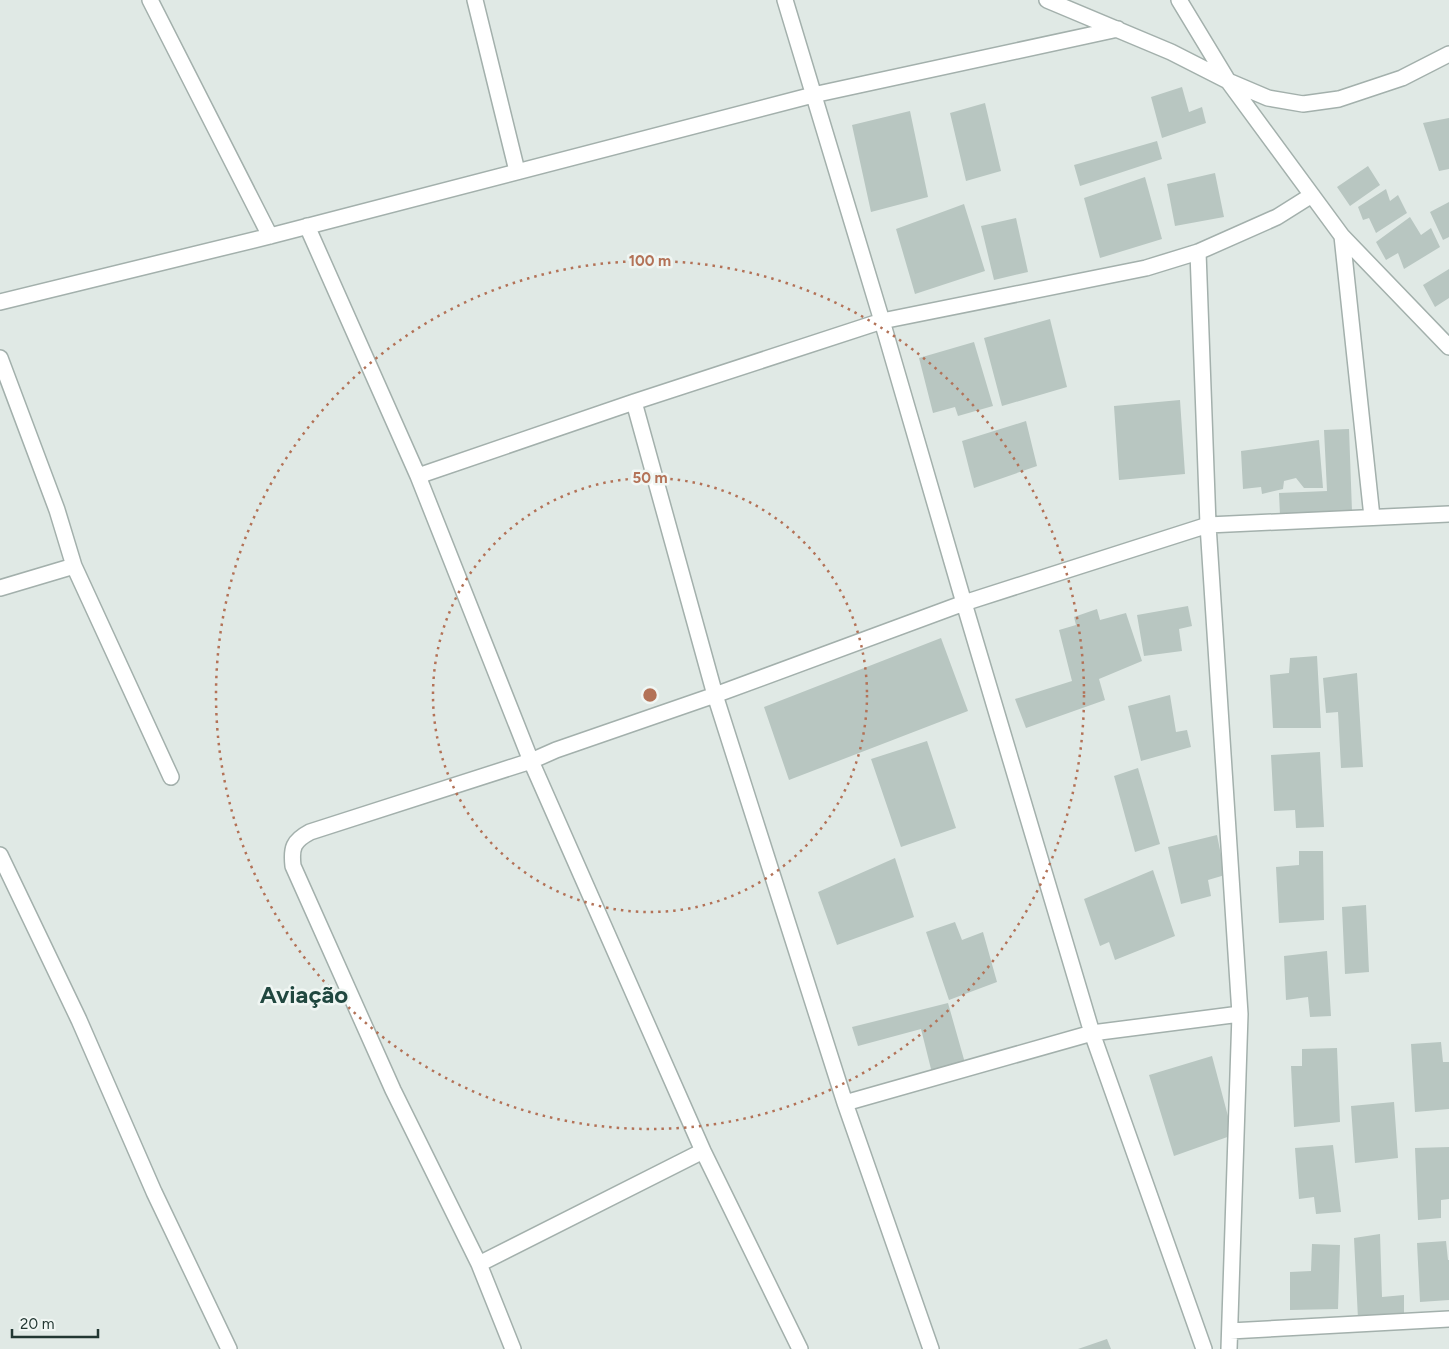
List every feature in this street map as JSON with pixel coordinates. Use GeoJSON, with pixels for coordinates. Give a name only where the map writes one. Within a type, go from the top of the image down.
{"type":"FeatureCollection","features":[{"type":"Feature","properties":{"kind":"street"},"geometry":{"type":"LineString","coordinates":[[150,0],[270,236]]}},
{"type":"Feature","properties":{"kind":"street"},"geometry":{"type":"LineString","coordinates":[[475,0],[517,171]]}},
{"type":"Feature","properties":{"kind":"street"},"geometry":{"type":"LineString","coordinates":[[785,0],[1092,1033],[1204,1349]]}},
{"type":"Feature","properties":{"kind":"street"},"geometry":{"type":"LineString","coordinates":[[1047,0],[1171,52],[1228,81],[1268,98],[1303,104],[1339,99],[1402,78],[1449,54]]}},
{"type":"Feature","properties":{"kind":"street"},"geometry":{"type":"LineString","coordinates":[[1179,0],[1228,81],[1342,236],[1449,347]]}},
{"type":"Feature","properties":{"kind":"street"},"geometry":{"type":"LineString","coordinates":[[0,302],[270,236],[813,94],[1118,29]]}},
{"type":"Feature","properties":{"kind":"street"},"geometry":{"type":"LineString","coordinates":[[418,476],[634,402],[882,322],[1146,268],[1198,252],[1277,217],[1312,195]]}},
{"type":"Feature","properties":{"kind":"street"},"geometry":{"type":"LineString","coordinates":[[307,226],[418,476],[531,761],[704,1151],[800,1349]]}},
{"type":"Feature","properties":{"kind":"street"},"geometry":{"type":"LineString","coordinates":[[1342,236],[1372,517]]}},
{"type":"Feature","properties":{"kind":"street"},"geometry":{"type":"LineString","coordinates":[[1198,252],[1208,525],[1240,1014],[1230,1349]]}},
{"type":"Feature","properties":{"kind":"street"},"geometry":{"type":"LineString","coordinates":[[0,358],[54,501],[74,566],[171,777]]}},
{"type":"Feature","properties":{"kind":"street"},"geometry":{"type":"LineString","coordinates":[[634,402],[715,694],[845,1103],[931,1349]]}},
{"type":"Feature","properties":{"kind":"street"},"geometry":{"type":"LineString","coordinates":[[513,1349],[479,1264],[393,1090],[293,866],[292,855],[295,842],[310,832],[531,761],[556,750],[964,603],[1208,525],[1449,514]]}},
{"type":"Feature","properties":{"kind":"street"},"geometry":{"type":"LineString","coordinates":[[0,588],[74,566]]}},
{"type":"Feature","properties":{"kind":"street"},"geometry":{"type":"LineString","coordinates":[[0,855],[79,1020],[154,1192],[229,1349]]}},
{"type":"Feature","properties":{"kind":"street"},"geometry":{"type":"LineString","coordinates":[[845,1103],[1092,1033],[1240,1014]]}},
{"type":"Feature","properties":{"kind":"street"},"geometry":{"type":"LineString","coordinates":[[479,1264],[704,1151]]}},
{"type":"Feature","properties":{"kind":"street"},"geometry":{"type":"LineString","coordinates":[[1230,1330],[1449,1319]]}},
{"type":"Feature","properties":{"kind":"building"},"geometry":{"type":"Polygon","coordinates":[[[1182,87],[1189,112],[1202,107],[1206,123],[1162,138],[1151,97],[1182,87]]]}},
{"type":"Feature","properties":{"kind":"building"},"geometry":{"type":"Polygon","coordinates":[[[985,103],[1001,171],[966,181],[950,113],[985,103]]]}},
{"type":"Feature","properties":{"kind":"building"},"geometry":{"type":"Polygon","coordinates":[[[910,111],[928,197],[871,212],[852,125],[910,111]]]}},
{"type":"Feature","properties":{"kind":"building"},"geometry":{"type":"Polygon","coordinates":[[[1449,118],[1449,169],[1439,171],[1423,123],[1449,118]]]}},
{"type":"Feature","properties":{"kind":"building"},"geometry":{"type":"Polygon","coordinates":[[[1157,141],[1162,159],[1080,186],[1074,165],[1157,141]]]}},
{"type":"Feature","properties":{"kind":"building"},"geometry":{"type":"Polygon","coordinates":[[[1368,166],[1380,185],[1350,206],[1337,187],[1368,166]]]}},
{"type":"Feature","properties":{"kind":"building"},"geometry":{"type":"Polygon","coordinates":[[[1215,173],[1224,217],[1175,226],[1167,184],[1215,173]]]}},
{"type":"Feature","properties":{"kind":"building"},"geometry":{"type":"Polygon","coordinates":[[[1145,177],[1162,239],[1100,258],[1084,198],[1145,177]]]}},
{"type":"Feature","properties":{"kind":"building"},"geometry":{"type":"Polygon","coordinates":[[[1386,189],[1390,201],[1398,195],[1407,213],[1376,233],[1369,218],[1363,220],[1358,207],[1386,189]]]}},
{"type":"Feature","properties":{"kind":"building"},"geometry":{"type":"Polygon","coordinates":[[[1449,202],[1449,237],[1443,240],[1430,212],[1449,202]]]}},
{"type":"Feature","properties":{"kind":"building"},"geometry":{"type":"Polygon","coordinates":[[[964,204],[985,271],[915,294],[896,229],[964,204]]]}},
{"type":"Feature","properties":{"kind":"building"},"geometry":{"type":"Polygon","coordinates":[[[1410,217],[1421,235],[1431,228],[1440,247],[1404,269],[1398,253],[1386,260],[1376,242],[1410,217]]]}},
{"type":"Feature","properties":{"kind":"building"},"geometry":{"type":"Polygon","coordinates":[[[1016,218],[1028,272],[994,280],[981,226],[1016,218]]]}},
{"type":"Feature","properties":{"kind":"building"},"geometry":{"type":"Polygon","coordinates":[[[1449,269],[1449,298],[1435,307],[1423,285],[1449,269]]]}},
{"type":"Feature","properties":{"kind":"building"},"geometry":{"type":"Polygon","coordinates":[[[1050,319],[1067,387],[1002,406],[984,338],[1050,319]]]}},
{"type":"Feature","properties":{"kind":"building"},"geometry":{"type":"Polygon","coordinates":[[[974,342],[993,406],[958,416],[955,407],[933,413],[919,358],[974,342]]]}},
{"type":"Feature","properties":{"kind":"building"},"geometry":{"type":"Polygon","coordinates":[[[1180,400],[1185,474],[1119,480],[1114,406],[1180,400]]]}},
{"type":"Feature","properties":{"kind":"building"},"geometry":{"type":"Polygon","coordinates":[[[1026,421],[1037,466],[974,488],[962,441],[1026,421]]]}},
{"type":"Feature","properties":{"kind":"building"},"geometry":{"type":"Polygon","coordinates":[[[1349,429],[1352,511],[1280,515],[1279,493],[1327,491],[1324,430],[1349,429]]]}},
{"type":"Feature","properties":{"kind":"building"},"geometry":{"type":"Polygon","coordinates":[[[1319,440],[1323,488],[1304,488],[1296,478],[1284,481],[1283,489],[1262,494],[1261,487],[1243,489],[1241,451],[1319,440]]]}},
{"type":"Feature","properties":{"kind":"building"},"geometry":{"type":"Polygon","coordinates":[[[1188,606],[1192,626],[1179,629],[1182,651],[1144,656],[1137,615],[1188,606]]]}},
{"type":"Feature","properties":{"kind":"building"},"geometry":{"type":"Polygon","coordinates":[[[1097,609],[1100,620],[1126,613],[1142,661],[1099,679],[1105,700],[1026,728],[1015,699],[1072,681],[1059,630],[1076,625],[1074,617],[1097,609]]]}},
{"type":"Feature","properties":{"kind":"building"},"geometry":{"type":"Polygon","coordinates":[[[941,638],[968,711],[789,780],[764,707],[941,638]]]}},
{"type":"Feature","properties":{"kind":"building"},"geometry":{"type":"Polygon","coordinates":[[[1317,656],[1321,728],[1273,728],[1270,675],[1289,673],[1290,658],[1317,656]]]}},
{"type":"Feature","properties":{"kind":"building"},"geometry":{"type":"Polygon","coordinates":[[[1357,673],[1363,767],[1341,768],[1338,712],[1326,713],[1323,678],[1357,673]]]}},
{"type":"Feature","properties":{"kind":"building"},"geometry":{"type":"Polygon","coordinates":[[[1170,695],[1176,732],[1187,730],[1191,747],[1141,761],[1128,706],[1170,695]]]}},
{"type":"Feature","properties":{"kind":"building"},"geometry":{"type":"Polygon","coordinates":[[[927,741],[956,828],[901,847],[871,759],[927,741]]]}},
{"type":"Feature","properties":{"kind":"building"},"geometry":{"type":"Polygon","coordinates":[[[1320,752],[1324,827],[1296,828],[1295,810],[1274,811],[1271,755],[1320,752]]]}},
{"type":"Feature","properties":{"kind":"building"},"geometry":{"type":"Polygon","coordinates":[[[1138,768],[1160,844],[1135,852],[1114,776],[1138,768]]]}},
{"type":"Feature","properties":{"kind":"building"},"geometry":{"type":"Polygon","coordinates":[[[1217,835],[1225,875],[1208,880],[1211,896],[1181,904],[1168,847],[1217,835]]]}},
{"type":"Feature","properties":{"kind":"building"},"geometry":{"type":"Polygon","coordinates":[[[1299,851],[1323,851],[1324,920],[1279,923],[1276,867],[1299,865],[1299,851]]]}},
{"type":"Feature","properties":{"kind":"building"},"geometry":{"type":"Polygon","coordinates":[[[895,858],[914,917],[837,945],[818,892],[895,858]]]}},
{"type":"Feature","properties":{"kind":"building"},"geometry":{"type":"Polygon","coordinates":[[[1153,870],[1175,936],[1115,960],[1109,942],[1100,946],[1084,899],[1153,870]]]}},
{"type":"Feature","properties":{"kind":"building"},"geometry":{"type":"Polygon","coordinates":[[[1366,905],[1369,972],[1345,974],[1342,907],[1366,905]]]}},
{"type":"Feature","properties":{"kind":"building"},"geometry":{"type":"Polygon","coordinates":[[[955,922],[962,940],[983,932],[997,982],[949,1000],[926,932],[955,922]]]}},
{"type":"Feature","properties":{"kind":"building"},"geometry":{"type":"Polygon","coordinates":[[[1327,951],[1331,1016],[1310,1017],[1308,997],[1286,1000],[1284,956],[1327,951]]]}},
{"type":"Feature","properties":{"kind":"building"},"geometry":{"type":"Polygon","coordinates":[[[948,1003],[965,1063],[932,1073],[921,1029],[858,1046],[852,1027],[948,1003]]]}},
{"type":"Feature","properties":{"kind":"building"},"geometry":{"type":"Polygon","coordinates":[[[1441,1042],[1443,1062],[1449,1062],[1449,1109],[1415,1112],[1411,1044],[1441,1042]]]}},
{"type":"Feature","properties":{"kind":"building"},"geometry":{"type":"Polygon","coordinates":[[[1337,1048],[1340,1122],[1294,1127],[1291,1066],[1302,1066],[1302,1049],[1337,1048]]]}},
{"type":"Feature","properties":{"kind":"building"},"geometry":{"type":"Polygon","coordinates":[[[1212,1056],[1233,1135],[1174,1156],[1149,1075],[1212,1056]]]}},
{"type":"Feature","properties":{"kind":"building"},"geometry":{"type":"Polygon","coordinates":[[[1394,1102],[1398,1158],[1355,1163],[1351,1106],[1394,1102]]]}},
{"type":"Feature","properties":{"kind":"building"},"geometry":{"type":"Polygon","coordinates":[[[1333,1145],[1341,1212],[1316,1214],[1314,1197],[1299,1199],[1295,1148],[1333,1145]]]}},
{"type":"Feature","properties":{"kind":"building"},"geometry":{"type":"Polygon","coordinates":[[[1449,1147],[1449,1199],[1441,1200],[1441,1218],[1418,1220],[1415,1148],[1449,1147]]]}},
{"type":"Feature","properties":{"kind":"building"},"geometry":{"type":"Polygon","coordinates":[[[1380,1234],[1382,1297],[1404,1295],[1404,1317],[1358,1319],[1354,1238],[1380,1234]]]}},
{"type":"Feature","properties":{"kind":"building"},"geometry":{"type":"Polygon","coordinates":[[[1446,1241],[1449,1260],[1449,1300],[1420,1302],[1417,1243],[1446,1241]]]}},
{"type":"Feature","properties":{"kind":"building"},"geometry":{"type":"Polygon","coordinates":[[[1312,1244],[1340,1245],[1338,1309],[1290,1310],[1290,1272],[1311,1271],[1312,1244]]]}},
{"type":"Feature","properties":{"kind":"building"},"geometry":{"type":"Polygon","coordinates":[[[1107,1339],[1111,1349],[1078,1349],[1107,1339]]]}},
{"type":"Feature","properties":{"kind":"district","name":"Aviação"},"geometry":{"type":"Point","coordinates":[304,994]}}]}
